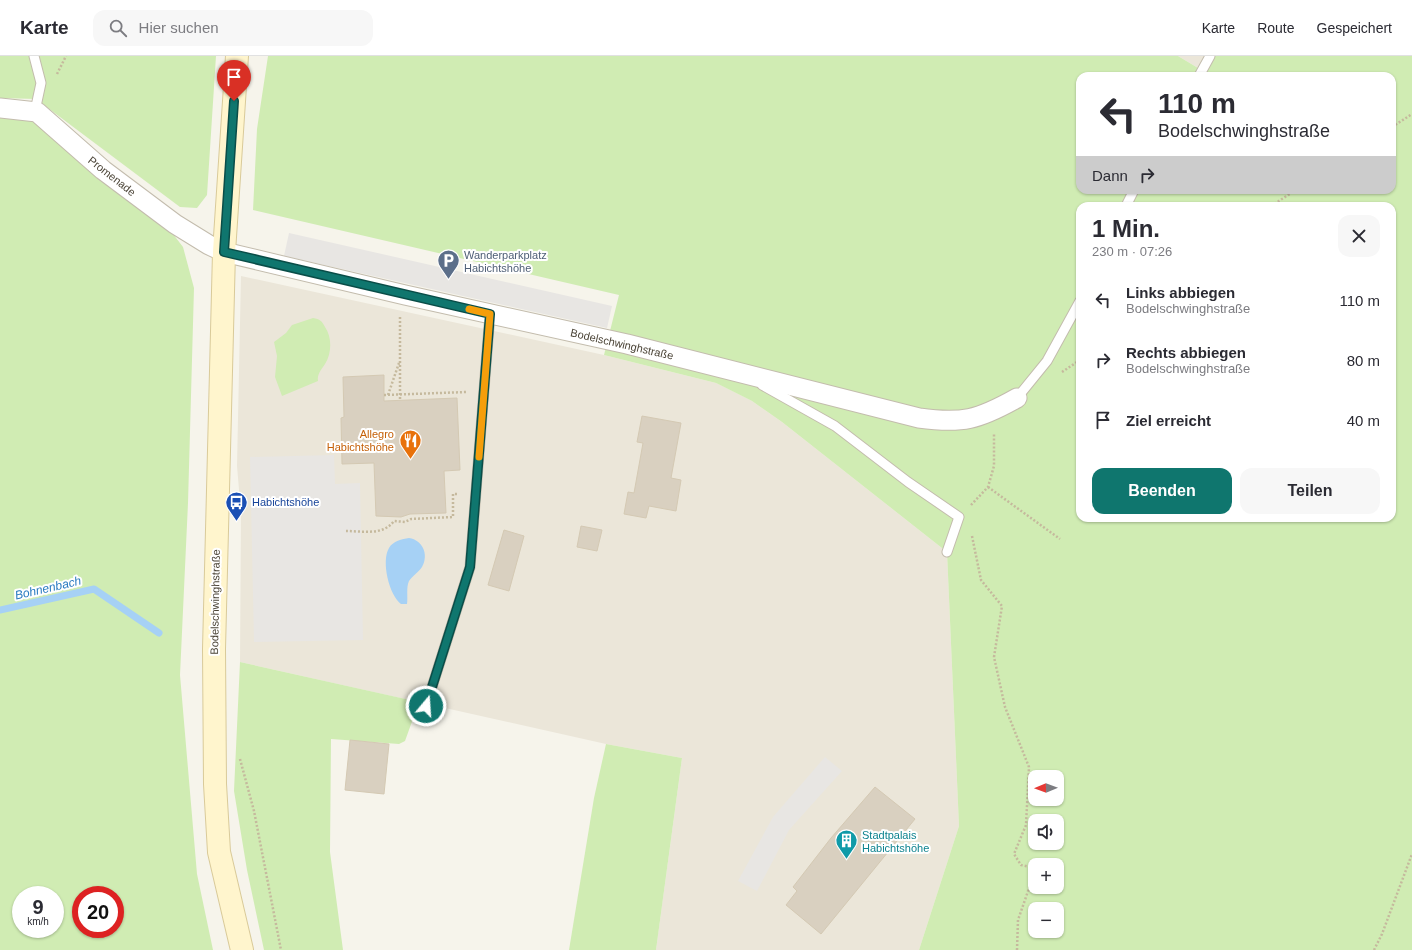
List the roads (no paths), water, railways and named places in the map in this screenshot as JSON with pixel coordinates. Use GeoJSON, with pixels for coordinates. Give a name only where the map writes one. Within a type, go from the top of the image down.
{"type":"FeatureCollection","features":[{"type":"Feature","properties":{"kind":"street","name":"Bodelschwinghstraße"},"geometry":{"type":"LineString","coordinates":[[237,56],[224,252],[214,649],[215,784],[219,852],[242,950]]}},
{"type":"Feature","properties":{"kind":"street"},"geometry":{"type":"LineString","coordinates":[[0,108],[35,111]]}},
{"type":"Feature","properties":{"kind":"street","name":"Promenade"},"geometry":{"type":"LineString","coordinates":[[35,111],[103,170],[169,219],[209,246],[224,252]]}},
{"type":"Feature","properties":{"kind":"street","name":"Bodelschwinghstraße"},"geometry":{"type":"LineString","coordinates":[[224,252],[405,295],[627,344],[918,418],[943,421],[965,420],[993,412],[1017,398]]}},
{"type":"Feature","properties":{"kind":"lane"},"geometry":{"type":"LineString","coordinates":[[34,56],[41,84],[35,111]]}},
{"type":"Feature","properties":{"kind":"lane"},"geometry":{"type":"LineString","coordinates":[[1201,72],[1210,56]]}},
{"type":"Feature","properties":{"kind":"lane"},"geometry":{"type":"LineString","coordinates":[[1017,398],[1047,361],[1076,308]]}},
{"type":"Feature","properties":{"kind":"lane"},"geometry":{"type":"LineString","coordinates":[[426,706],[470,567],[490,314]]}},
{"type":"Feature","properties":{"kind":"lane"},"geometry":{"type":"LineString","coordinates":[[741,373],[835,426],[914,486],[959,517],[947,552]]}},
{"type":"Feature","properties":{"kind":"water"},"geometry":{"type":"Polygon","coordinates":[[[409,538],[414,539],[421,545],[425,553],[425,558],[422,567],[409,581],[407,604],[401,604],[397,600],[390,586],[386,569],[386,561],[389,548],[393,544],[409,538]]]}},
{"type":"Feature","properties":{"kind":"waterway","name":"Bohnenbach"},"geometry":{"type":"LineString","coordinates":[[0,610],[94,589],[159,633]]}},
{"type":"Feature","properties":{"kind":"place","name":"Wanderparkplatz Habichtshöhe"},"geometry":{"type":"Point","coordinates":[448,280]}},
{"type":"Feature","properties":{"kind":"place","name":"Allegro Habichtshöhe"},"geometry":{"type":"Point","coordinates":[410,460]}},
{"type":"Feature","properties":{"kind":"place","name":"Habichtshöhe"},"geometry":{"type":"Point","coordinates":[237,522]}},
{"type":"Feature","properties":{"kind":"place","name":"Stadtpalais Habichtshöhe"},"geometry":{"type":"Point","coordinates":[847,860]}}]}
